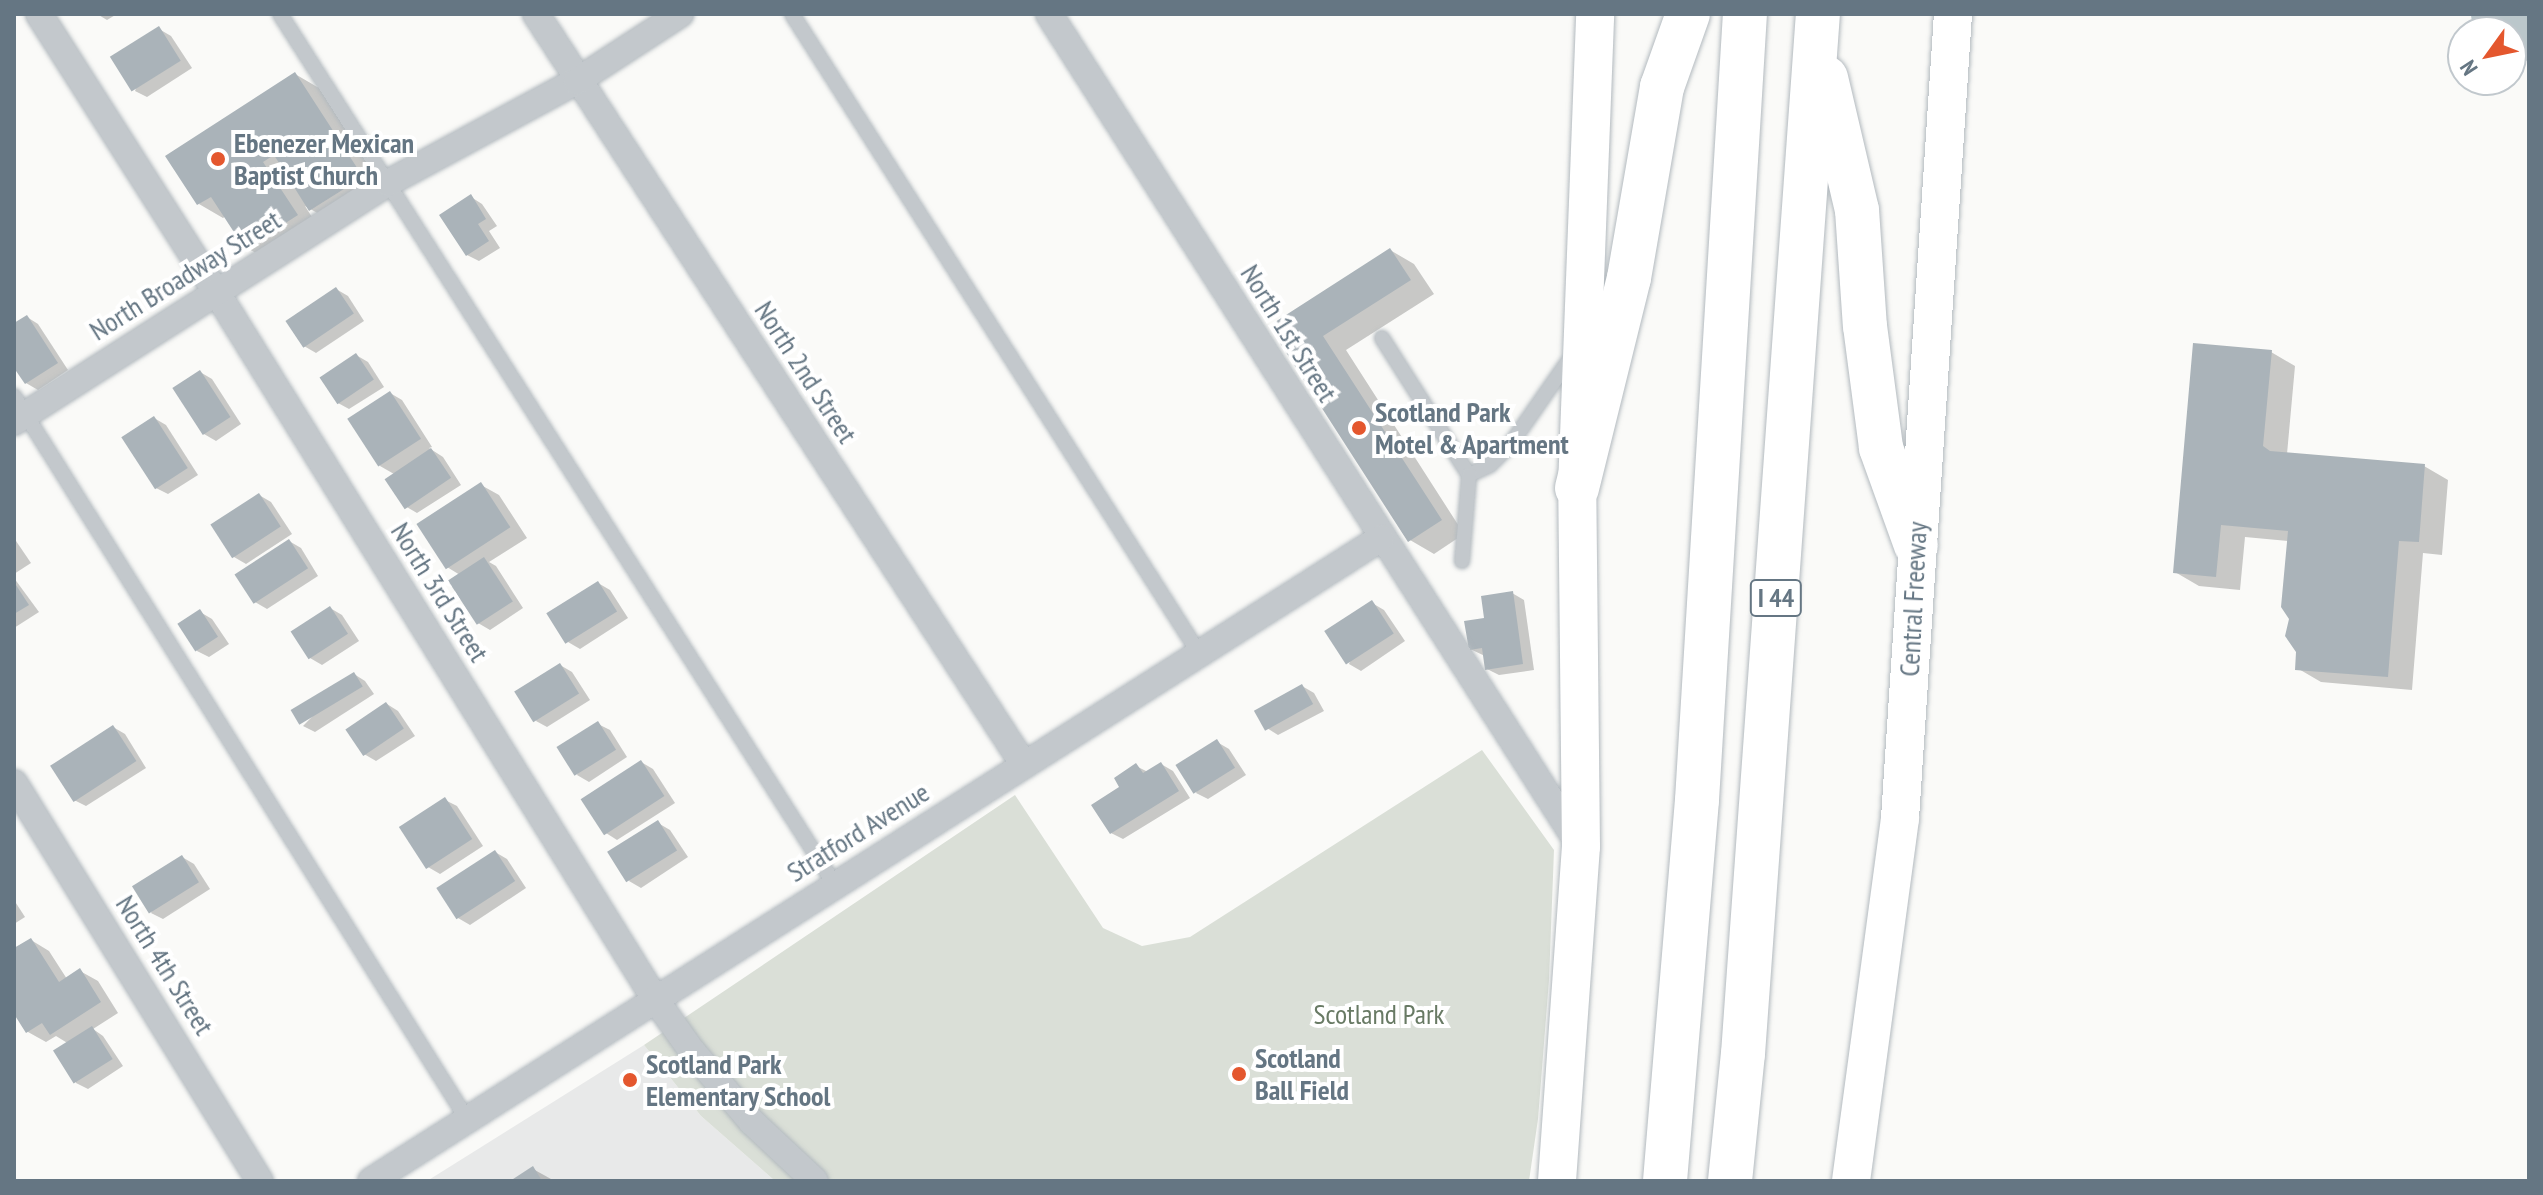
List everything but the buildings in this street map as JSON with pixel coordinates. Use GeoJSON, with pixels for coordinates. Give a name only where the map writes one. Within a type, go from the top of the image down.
{"type":"FeatureCollection","features":[{"type":"Feature","properties":{"kind":"highway"},"geometry":{"type":"LineString","coordinates":[[1577,488],[1629,278],[1662,87],[1688,14]]}},
{"type":"Feature","properties":{"kind":"highway","name":"I 44"},"geometry":{"type":"LineString","coordinates":[[1665,1181],[1697,800],[1745,14]]}},
{"type":"Feature","properties":{"kind":"highway"},"geometry":{"type":"LineString","coordinates":[[1817,24],[1857,210],[1865,326],[1881,448],[1916,545]]}},
{"type":"Feature","properties":{"kind":"highway","name":"I 44"},"geometry":{"type":"LineString","coordinates":[[1730,1181],[1743,1054],[1817,24]]}},
{"type":"Feature","properties":{"kind":"main road"},"geometry":{"type":"LineString","coordinates":[[1557,1181],[1581,847],[1577,488],[1595,14]]}},
{"type":"Feature","properties":{"kind":"main road","name":"Central Freeway"},"geometry":{"type":"LineString","coordinates":[[1851,1181],[1900,818],[1953,14]]}},
{"type":"Feature","properties":{"kind":"street","name":"North 3rd Street"},"geometry":{"type":"LineString","coordinates":[[39,14],[217,293],[655,999],[692,1051],[752,1122],[815,1181]]}},
{"type":"Feature","properties":{"kind":"street","name":"North 2nd Street"},"geometry":{"type":"LineString","coordinates":[[536,14],[1024,765]]}},
{"type":"Feature","properties":{"kind":"street","name":"North Broadway Street"},"geometry":{"type":"LineString","coordinates":[[18,411],[217,293],[388,183],[577,81],[680,14]]}},
{"type":"Feature","properties":{"kind":"street","name":"North 1st Street"},"geometry":{"type":"LineString","coordinates":[[1049,14],[1581,847]]}},
{"type":"Feature","properties":{"kind":"street","name":"Stratford Avenue"},"geometry":{"type":"LineString","coordinates":[[371,1181],[1381,538]]}},
{"type":"Feature","properties":{"kind":"street","name":"North 4th Street"},"geometry":{"type":"LineString","coordinates":[[14,783],[260,1181]]}},
{"type":"Feature","properties":{"kind":"lane"},"geometry":{"type":"LineString","coordinates":[[280,14],[835,885]]}},
{"type":"Feature","properties":{"kind":"lane"},"geometry":{"type":"LineString","coordinates":[[792,14],[1199,653]]}},
{"type":"Feature","properties":{"kind":"lane"},"geometry":{"type":"LineString","coordinates":[[1382,338],[1469,475],[1462,561]]}},
{"type":"Feature","properties":{"kind":"lane"},"geometry":{"type":"LineString","coordinates":[[1469,475],[1490,465],[1510,445],[1581,343]]}},
{"type":"Feature","properties":{"kind":"lane"},"geometry":{"type":"LineString","coordinates":[[18,411],[467,1119]]}},
{"type":"Feature","properties":{"kind":"shaded area","name":"Scotland Park Elementary School"},"geometry":{"type":"Polygon","coordinates":[[[644,1045],[701,1116],[775,1181],[427,1181],[644,1045]]]}},
{"type":"Feature","properties":{"kind":"green space","name":"Scotland Park"},"geometry":{"type":"Polygon","coordinates":[[[1482,750],[1554,850],[1549,980],[1538,1119],[1529,1181],[775,1181],[701,1116],[644,1045],[1015,795],[1103,928],[1142,946],[1190,937],[1482,750]]]}},
{"type":"Feature","properties":{"kind":"waterway"},"geometry":{"type":"LineString","coordinates":[[2495,14],[2529,37]]}},
{"type":"Feature","properties":{"kind":"place","name":"Ebenezer Mexican Baptist Church"},"geometry":{"type":"Point","coordinates":[218,159]}},
{"type":"Feature","properties":{"kind":"place","name":"Scotland Park Motel & Apartment"},"geometry":{"type":"Point","coordinates":[1359,428]}},
{"type":"Feature","properties":{"kind":"place","name":"Scotland Ball Field"},"geometry":{"type":"Point","coordinates":[1239,1074]}},
{"type":"Feature","properties":{"kind":"place","name":"Scotland Park Elementary School"},"geometry":{"type":"Point","coordinates":[630,1080]}}]}
